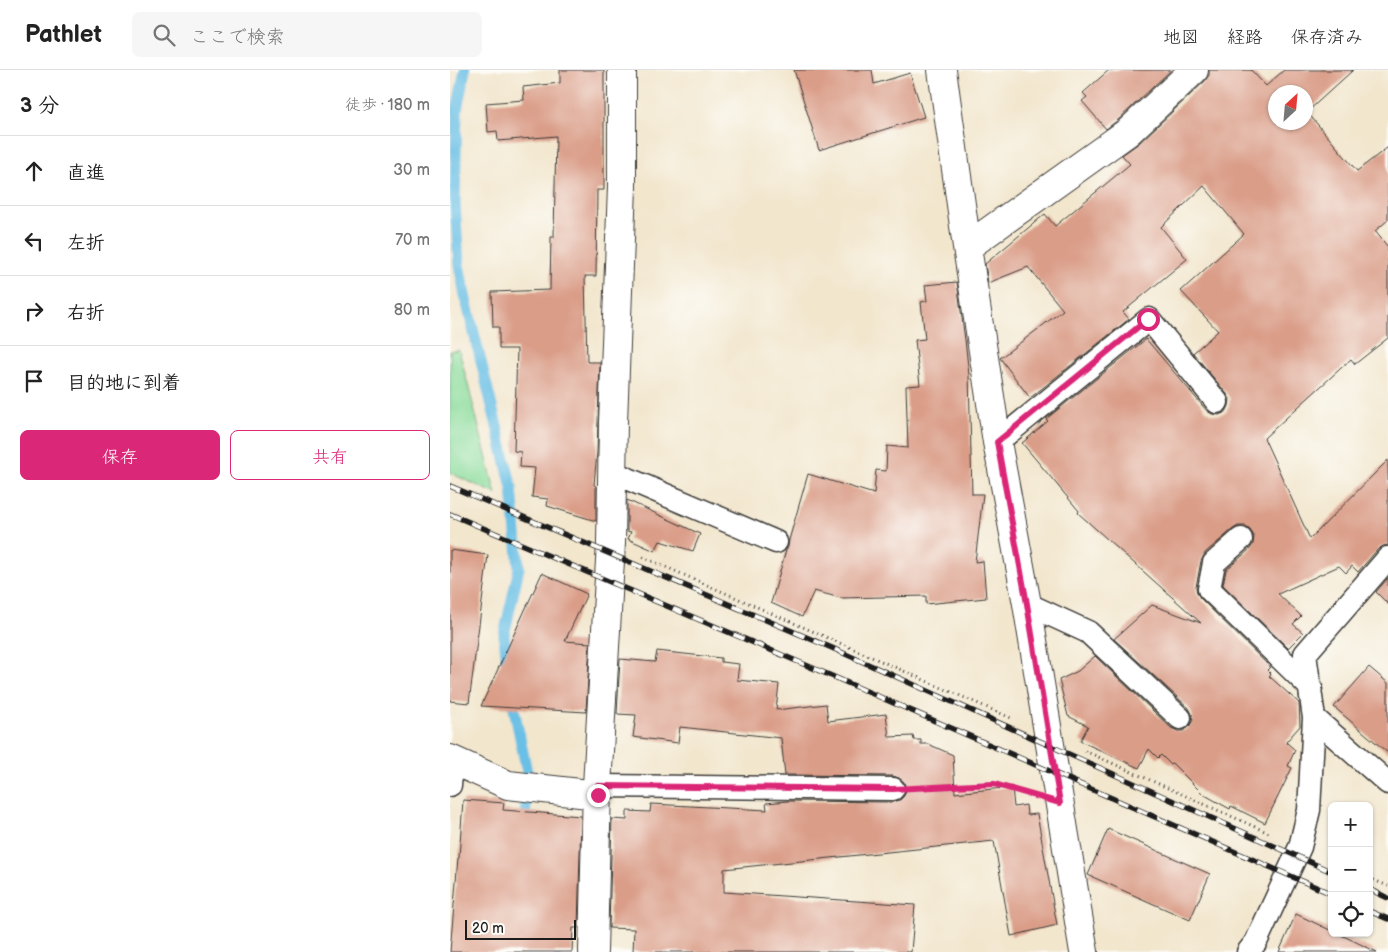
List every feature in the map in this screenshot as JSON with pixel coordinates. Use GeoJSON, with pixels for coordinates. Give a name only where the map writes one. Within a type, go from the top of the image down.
{"type":"FeatureCollection","features":[{"type":"Feature","properties":{"kind":"street"},"geometry":{"type":"LineString","coordinates":[[593,952],[598,791],[611,543],[622,188],[622,70]]}},
{"type":"Feature","properties":{"kind":"street"},"geometry":{"type":"LineString","coordinates":[[942,70],[997,442],[1027,604],[1084,952]]}},
{"type":"Feature","properties":{"kind":"street"},"geometry":{"type":"LineString","coordinates":[[967,247],[1128,132],[1194,70]]}},
{"type":"Feature","properties":{"kind":"street"},"geometry":{"type":"LineString","coordinates":[[451,768],[508,785],[540,789],[598,791]]}},
{"type":"Feature","properties":{"kind":"lane"},"geometry":{"type":"LineString","coordinates":[[997,442],[1148,319],[1217,402]]}},
{"type":"Feature","properties":{"kind":"lane"},"geometry":{"type":"LineString","coordinates":[[612,472],[776,542]]}},
{"type":"Feature","properties":{"kind":"lane"},"geometry":{"type":"LineString","coordinates":[[1241,539],[1214,563],[1209,589],[1311,688]]}},
{"type":"Feature","properties":{"kind":"lane"},"geometry":{"type":"LineString","coordinates":[[1248,952],[1256,942],[1300,847],[1309,810],[1314,718],[1305,654],[1388,558]]}},
{"type":"Feature","properties":{"kind":"lane"},"geometry":{"type":"LineString","coordinates":[[1027,604],[1088,632],[1180,718]]}},
{"type":"Feature","properties":{"kind":"lane"},"geometry":{"type":"LineString","coordinates":[[1314,718],[1388,783]]}},
{"type":"Feature","properties":{"kind":"lane"},"geometry":{"type":"LineString","coordinates":[[598,791],[893,789]]}},
{"type":"Feature","properties":{"kind":"path"},"geometry":{"type":"LineString","coordinates":[[611,543],[1049,734],[1300,847]]}},
{"type":"Feature","properties":{"kind":"path"},"geometry":{"type":"LineString","coordinates":[[893,789],[994,784],[1060,803]]}},
{"type":"Feature","properties":{"kind":"path"},"geometry":{"type":"LineString","coordinates":[[1373,880],[1388,886]]}},
{"type":"Feature","properties":{"kind":"green space"},"geometry":{"type":"Polygon","coordinates":[[[459,350],[496,494],[450,473],[450,351],[459,350]]]}},
{"type":"Feature","properties":{"kind":"building"},"geometry":{"type":"Polygon","coordinates":[[[560,70],[604,70],[604,190],[597,190],[596,276],[585,276],[587,362],[600,362],[594,485],[596,486],[596,521],[547,506],[548,499],[532,497],[535,468],[520,467],[521,452],[514,451],[517,349],[499,349],[499,327],[493,327],[492,292],[550,290],[551,237],[554,237],[556,136],[498,141],[497,131],[488,132],[486,103],[524,100],[523,87],[560,83],[560,70]]]}},
{"type":"Feature","properties":{"kind":"building"},"geometry":{"type":"Polygon","coordinates":[[[794,70],[872,70],[874,84],[910,73],[924,117],[819,150],[794,70]]]}},
{"type":"Feature","properties":{"kind":"building"},"geometry":{"type":"Polygon","coordinates":[[[1109,70],[1171,70],[1106,129],[1082,101],[1087,97],[1083,93],[1109,70]]]}},
{"type":"Feature","properties":{"kind":"building"},"geometry":{"type":"Polygon","coordinates":[[[1209,70],[1251,70],[1266,86],[1284,70],[1353,70],[1313,107],[1313,85],[1268,85],[1268,130],[1313,130],[1313,119],[1357,171],[1388,147],[1388,220],[1375,231],[1388,247],[1388,338],[1355,364],[1351,359],[1264,438],[1310,539],[1388,460],[1388,545],[1378,549],[1358,572],[1352,566],[1346,573],[1339,566],[1278,594],[1301,616],[1293,624],[1303,633],[1288,648],[1223,585],[1226,570],[1250,549],[1253,544],[1254,536],[1245,526],[1238,526],[1233,529],[1205,553],[1201,561],[1196,587],[1200,598],[1270,667],[1267,670],[1271,674],[1269,676],[1299,703],[1300,726],[1286,742],[1295,750],[1288,766],[1292,768],[1265,823],[1231,806],[1230,809],[1203,794],[1172,763],[1170,764],[1161,755],[1158,758],[1149,749],[1139,768],[1080,741],[1088,726],[1068,716],[1059,680],[1078,671],[1095,656],[1171,728],[1183,731],[1189,727],[1193,720],[1189,708],[1114,639],[1152,605],[1201,623],[1078,513],[1079,511],[1022,443],[1048,421],[1046,419],[1146,339],[1207,411],[1219,415],[1226,412],[1230,399],[1193,353],[1218,331],[1181,291],[1244,234],[1204,186],[1161,227],[1187,259],[1123,312],[1129,319],[1030,398],[1000,358],[1063,310],[1028,267],[988,283],[985,264],[1045,214],[1055,226],[1130,164],[1122,155],[1139,143],[1205,81],[1209,75],[1209,70]]]}},
{"type":"Feature","properties":{"kind":"building"},"geometry":{"type":"Polygon","coordinates":[[[957,282],[969,375],[972,494],[983,494],[975,562],[983,561],[986,598],[926,604],[926,596],[841,598],[814,591],[802,617],[771,603],[808,474],[874,494],[876,470],[886,471],[887,446],[908,448],[906,386],[920,385],[915,340],[925,339],[921,302],[927,301],[925,285],[957,282]]]}},
{"type":"Feature","properties":{"kind":"building"},"geometry":{"type":"Polygon","coordinates":[[[627,500],[700,534],[693,551],[660,541],[655,551],[628,539],[631,532],[627,531],[627,500]]]}},
{"type":"Feature","properties":{"kind":"building"},"geometry":{"type":"Polygon","coordinates":[[[450,550],[488,555],[469,703],[450,701],[450,550]]]}},
{"type":"Feature","properties":{"kind":"building"},"geometry":{"type":"Polygon","coordinates":[[[542,573],[587,594],[565,641],[590,643],[586,712],[481,706],[542,573]]]}},
{"type":"Feature","properties":{"kind":"building"},"geometry":{"type":"Polygon","coordinates":[[[1388,578],[1388,604],[1376,592],[1388,578]]]}},
{"type":"Feature","properties":{"kind":"building"},"geometry":{"type":"Polygon","coordinates":[[[657,651],[721,658],[721,662],[739,664],[737,680],[779,684],[776,710],[826,704],[828,721],[886,714],[889,737],[913,736],[914,740],[921,740],[921,744],[928,744],[953,755],[955,793],[1012,787],[1014,807],[1026,805],[1027,815],[1037,814],[1057,925],[1011,936],[994,841],[724,869],[724,892],[915,905],[911,952],[633,952],[634,929],[609,928],[612,819],[627,820],[627,811],[650,812],[651,804],[767,810],[766,803],[788,801],[893,802],[900,800],[906,790],[904,782],[893,776],[785,775],[781,738],[680,727],[678,743],[633,737],[636,715],[617,714],[620,659],[655,662],[657,651]]]}},
{"type":"Feature","properties":{"kind":"building"},"geometry":{"type":"Polygon","coordinates":[[[1369,667],[1388,683],[1388,753],[1334,707],[1369,667]]]}},
{"type":"Feature","properties":{"kind":"building"},"geometry":{"type":"Polygon","coordinates":[[[463,800],[504,803],[503,810],[581,816],[578,928],[573,928],[572,952],[450,952],[463,800]]]}},
{"type":"Feature","properties":{"kind":"building"},"geometry":{"type":"Polygon","coordinates":[[[1108,829],[1210,874],[1190,920],[1088,875],[1108,829]]]}},
{"type":"Feature","properties":{"kind":"building"},"geometry":{"type":"Polygon","coordinates":[[[1296,914],[1328,929],[1328,937],[1345,937],[1377,952],[1279,952],[1296,914]]]}},
{"type":"Feature","properties":{"kind":"waterway"},"geometry":{"type":"LineString","coordinates":[[465,70],[457,110],[455,203],[459,265],[512,488],[519,568],[504,635],[507,666]]}},
{"type":"Feature","properties":{"kind":"waterway"},"geometry":{"type":"LineString","coordinates":[[511,694],[527,772],[525,827]]}},
{"type":"Feature","properties":{"kind":"railway"},"geometry":{"type":"LineString","coordinates":[[450,486],[832,648],[1328,870]]}},
{"type":"Feature","properties":{"kind":"railway"},"geometry":{"type":"LineString","coordinates":[[450,514],[827,674],[1328,892]]}},
{"type":"Feature","properties":{"kind":"railway"},"geometry":{"type":"LineString","coordinates":[[1373,891],[1388,898]]}},
{"type":"Feature","properties":{"kind":"railway"},"geometry":{"type":"LineString","coordinates":[[1373,913],[1388,919]]}},
{"type":"Feature","properties":{"kind":"route"},"geometry":{"type":"LineString","coordinates":[[598,795],[597,786],[893,789],[994,784],[1060,803],[1027,604],[997,442],[1148,319]]}}]}
